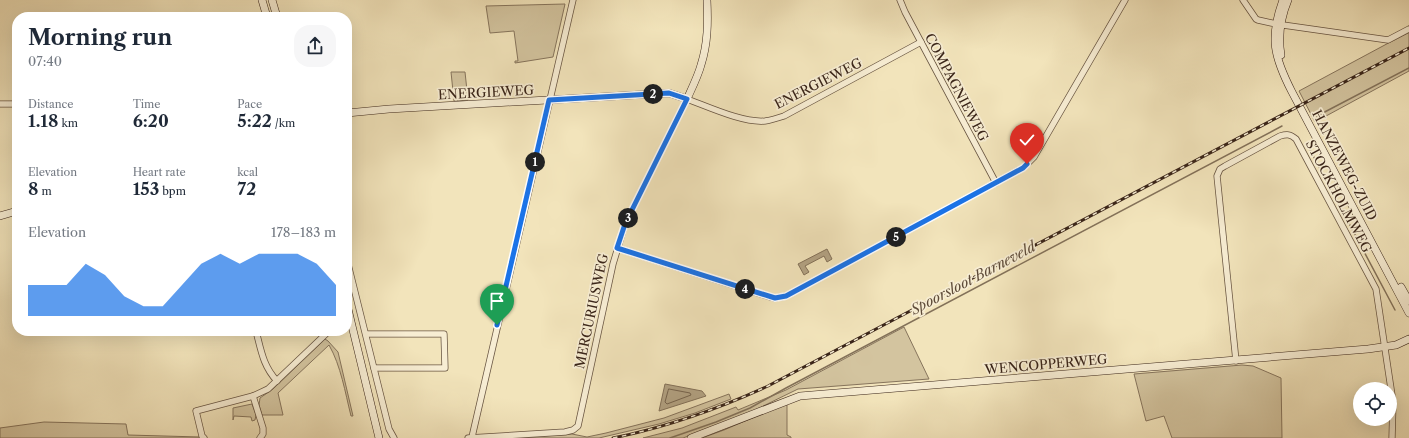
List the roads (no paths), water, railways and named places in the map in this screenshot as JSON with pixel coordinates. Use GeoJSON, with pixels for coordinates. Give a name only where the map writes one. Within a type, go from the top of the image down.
{"type":"FeatureCollection","features":[{"type":"Feature","properties":{"kind":"street"},"geometry":{"type":"LineString","coordinates":[[262,0],[266,12]]}},
{"type":"Feature","properties":{"kind":"street"},"geometry":{"type":"LineString","coordinates":[[272,0],[276,12]]}},
{"type":"Feature","properties":{"kind":"street"},"geometry":{"type":"LineString","coordinates":[[470,438],[573,0]]}},
{"type":"Feature","properties":{"kind":"street","name":"MERCURIUSWEG"},"geometry":{"type":"LineString","coordinates":[[470,438],[564,432],[575,428],[580,420],[617,248],[625,224],[687,99],[701,65],[706,42],[708,21],[707,0]]}},
{"type":"Feature","properties":{"kind":"street","name":"COMPAGNIEWEG"},"geometry":{"type":"LineString","coordinates":[[900,0],[996,183]]}},
{"type":"Feature","properties":{"kind":"street"},"geometry":{"type":"LineString","coordinates":[[617,248],[770,298],[781,298],[786,296],[1023,168],[1034,158],[1126,0]]}},
{"type":"Feature","properties":{"kind":"street"},"geometry":{"type":"LineString","coordinates":[[1243,0],[1256,19],[1279,25],[1388,40],[1409,29]]}},
{"type":"Feature","properties":{"kind":"street"},"geometry":{"type":"LineString","coordinates":[[1279,25],[1283,0]]}},
{"type":"Feature","properties":{"kind":"street"},"geometry":{"type":"LineString","coordinates":[[1279,25],[1288,0]]}},
{"type":"Feature","properties":{"kind":"street","name":"HANZEWEG-ZUID"},"geometry":{"type":"LineString","coordinates":[[1279,25],[1280,48],[1285,69],[1318,134],[1409,301]]}},
{"type":"Feature","properties":{"kind":"street","name":"HANZEWEG-ZUID"},"geometry":{"type":"LineString","coordinates":[[1279,25],[1275,40],[1276,54],[1284,76],[1409,313]]}},
{"type":"Feature","properties":{"kind":"street","name":"ENERGIEWEG"},"geometry":{"type":"LineString","coordinates":[[352,113],[388,109],[669,93],[744,119],[760,121],[784,116],[921,42]]}},
{"type":"Feature","properties":{"kind":"street"},"geometry":{"type":"LineString","coordinates":[[0,104],[12,104]]}},
{"type":"Feature","properties":{"kind":"street","name":"ENERGIEWEG"},"geometry":{"type":"LineString","coordinates":[[352,116],[388,109]]}},
{"type":"Feature","properties":{"kind":"street","name":"STOCKHOLMWEG"},"geometry":{"type":"LineString","coordinates":[[1236,361],[1217,176],[1220,169],[1280,136],[1287,134],[1292,135],[1296,139],[1376,289],[1385,347]]}},
{"type":"Feature","properties":{"kind":"street"},"geometry":{"type":"LineString","coordinates":[[0,216],[12,212]]}},
{"type":"Feature","properties":{"kind":"street"},"geometry":{"type":"LineString","coordinates":[[352,279],[389,429],[393,438]]}},
{"type":"Feature","properties":{"kind":"street"},"geometry":{"type":"LineString","coordinates":[[352,326],[379,438]]}},
{"type":"Feature","properties":{"kind":"street"},"geometry":{"type":"LineString","coordinates":[[366,334],[444,334],[445,368],[374,368]]}},
{"type":"Feature","properties":{"kind":"street"},"geometry":{"type":"LineString","coordinates":[[257,336],[267,369],[277,381]]}},
{"type":"Feature","properties":{"kind":"street"},"geometry":{"type":"LineString","coordinates":[[204,438],[202,436],[196,411],[264,392],[324,336]]}},
{"type":"Feature","properties":{"kind":"street"},"geometry":{"type":"LineString","coordinates":[[351,336],[376,438]]}},
{"type":"Feature","properties":{"kind":"street","name":"WENCOPPERWEG"},"geometry":{"type":"LineString","coordinates":[[691,438],[800,396],[1236,361],[1385,347],[1396,345],[1409,339]]}},
{"type":"Feature","properties":{"kind":"street"},"geometry":{"type":"LineString","coordinates":[[1385,347],[1393,402],[1392,438]]}},
{"type":"Feature","properties":{"kind":"street"},"geometry":{"type":"LineString","coordinates":[[253,396],[263,428],[263,434],[260,438]]}},
{"type":"Feature","properties":{"kind":"water"},"geometry":{"type":"Polygon","coordinates":[[[827,249],[832,259],[827,262],[824,256],[805,266],[809,272],[804,275],[798,264],[827,249]]]}},
{"type":"Feature","properties":{"kind":"water"},"geometry":{"type":"Polygon","coordinates":[[[665,384],[702,391],[706,396],[659,411],[665,384]]]}},
{"type":"Feature","properties":{"kind":"waterway","name":"Spoorsloot Barneveld"},"geometry":{"type":"LineString","coordinates":[[1317,116],[1409,68]]}},
{"type":"Feature","properties":{"kind":"waterway","name":"Spoorsloot Barneveld"},"geometry":{"type":"LineString","coordinates":[[670,438],[750,408],[1282,126]]}},
{"type":"Feature","properties":{"kind":"waterway"},"geometry":{"type":"LineString","coordinates":[[1309,148],[1395,310]]}},
{"type":"Feature","properties":{"kind":"railway"},"geometry":{"type":"LineString","coordinates":[[613,438],[673,423],[768,386],[1409,48]]}}]}
